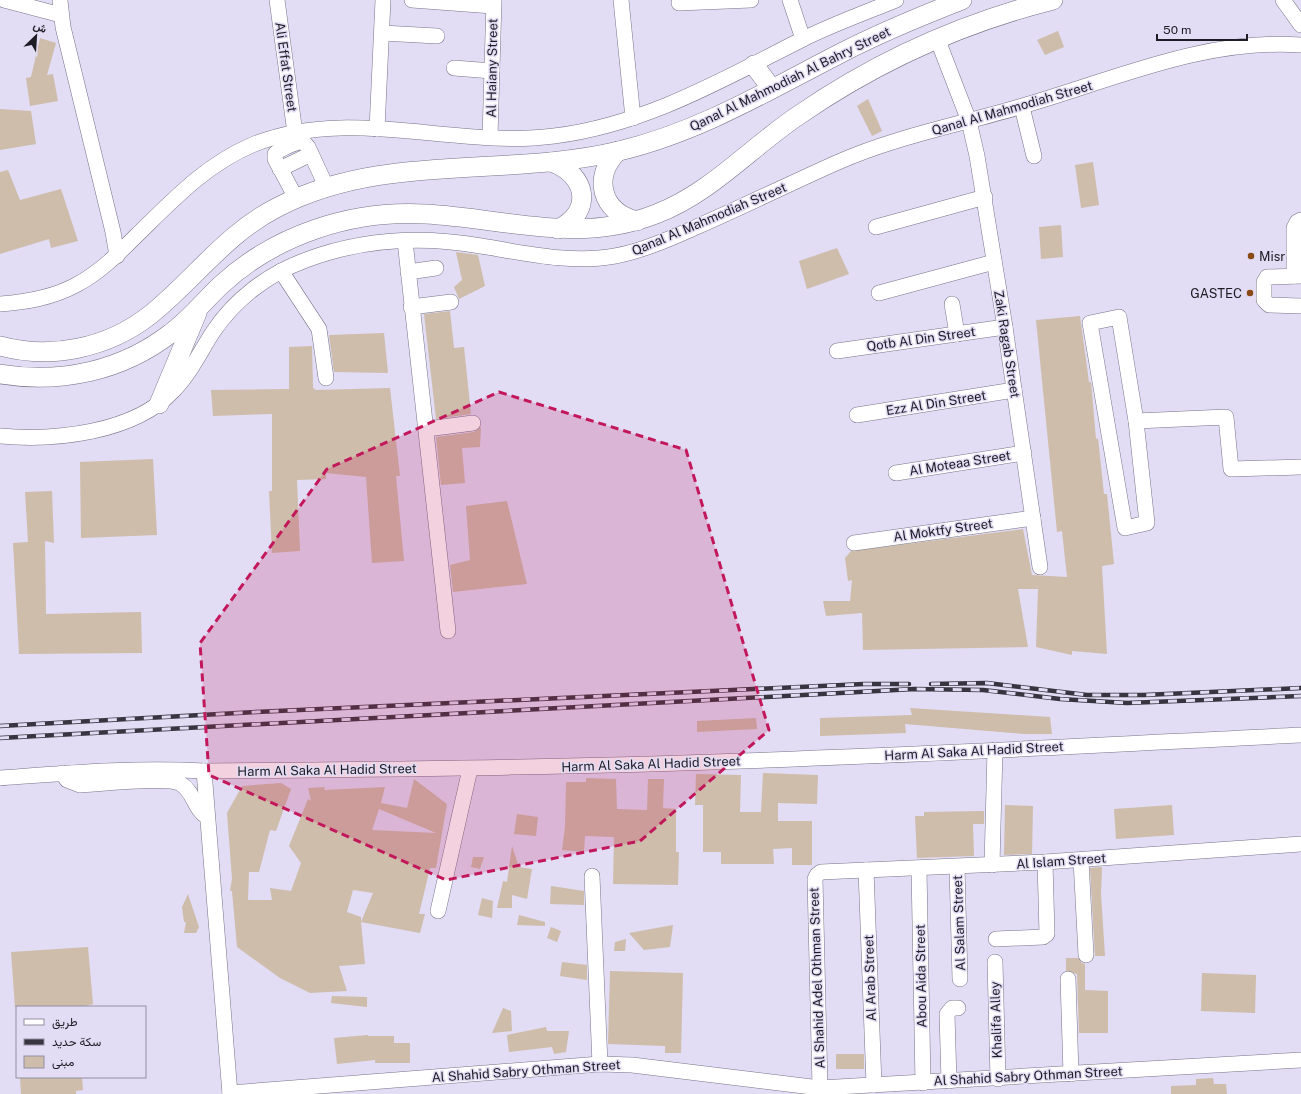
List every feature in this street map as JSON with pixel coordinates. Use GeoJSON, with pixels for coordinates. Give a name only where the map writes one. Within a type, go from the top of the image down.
{"type":"FeatureCollection","features":[{"type":"Feature","properties":{"kind":"main road","name":"Qanal Al Mahmodiah Al Bahry Street"},"geometry":{"type":"LineString","coordinates":[[0,346],[21,351],[54,352],[81,348],[113,337],[148,317],[239,232],[276,208],[326,186],[396,172],[551,162],[618,151],[683,131],[772,89],[877,36],[962,0]]}},
{"type":"Feature","properties":{"kind":"main road","name":"Qanal Al Mahmodiah Al Bahry Street"},"geometry":{"type":"LineString","coordinates":[[0,374],[29,377],[60,377],[106,368],[141,353],[172,333],[228,279],[266,252],[297,236],[338,222],[382,215],[426,214],[558,230],[585,230],[612,227],[637,221],[675,206],[698,192],[774,133],[832,93],[903,54],[937,38],[996,16],[1053,0]]}},
{"type":"Feature","properties":{"kind":"main road"},"geometry":{"type":"LineString","coordinates":[[754,65],[772,89]]}},
{"type":"Feature","properties":{"kind":"main road"},"geometry":{"type":"LineString","coordinates":[[618,151],[606,166],[602,184],[604,193],[613,209],[624,217],[637,221]]}},
{"type":"Feature","properties":{"kind":"main road"},"geometry":{"type":"LineString","coordinates":[[551,162],[570,171],[577,179],[581,193],[580,209],[575,218],[568,225],[558,230]]}},
{"type":"Feature","properties":{"kind":"main road"},"geometry":{"type":"LineString","coordinates":[[159,404],[199,307]]}},
{"type":"Feature","properties":{"kind":"street"},"geometry":{"type":"LineString","coordinates":[[4,0],[61,8],[113,232],[116,256]]}},
{"type":"Feature","properties":{"kind":"street","name":"Ali Effat Street"},"geometry":{"type":"LineString","coordinates":[[277,0],[303,140],[326,186]]}},
{"type":"Feature","properties":{"kind":"street"},"geometry":{"type":"LineString","coordinates":[[377,130],[383,0]]}},
{"type":"Feature","properties":{"kind":"street"},"geometry":{"type":"LineString","coordinates":[[412,0],[493,3]]}},
{"type":"Feature","properties":{"kind":"street"},"geometry":{"type":"LineString","coordinates":[[621,0],[633,118]]}},
{"type":"Feature","properties":{"kind":"street"},"geometry":{"type":"LineString","coordinates":[[678,3],[751,0]]}},
{"type":"Feature","properties":{"kind":"street"},"geometry":{"type":"LineString","coordinates":[[790,0],[803,39]]}},
{"type":"Feature","properties":{"kind":"street"},"geometry":{"type":"LineString","coordinates":[[0,304],[28,301],[60,292],[90,277],[116,256],[180,193],[214,165],[253,145],[303,140],[352,129],[532,138],[594,129],[633,118],[678,101],[754,65],[803,39],[896,0]]}},
{"type":"Feature","properties":{"kind":"street"},"geometry":{"type":"LineString","coordinates":[[1283,0],[1301,25]]}},
{"type":"Feature","properties":{"kind":"street","name":"Al Haiany Street"},"geometry":{"type":"LineString","coordinates":[[490,137],[493,3]]}},
{"type":"Feature","properties":{"kind":"street"},"geometry":{"type":"LineString","coordinates":[[382,33],[437,36]]}},
{"type":"Feature","properties":{"kind":"street","name":"Zaki Ragab Street"},"geometry":{"type":"LineString","coordinates":[[937,38],[969,121],[985,197],[1040,567]]}},
{"type":"Feature","properties":{"kind":"street","name":"Qanal Al Mahmodiah Street"},"geometry":{"type":"LineString","coordinates":[[0,436],[31,438],[79,434],[124,421],[159,404],[173,392],[184,378],[226,314],[258,285],[281,271],[304,261],[343,249],[404,241],[455,242],[562,258],[596,259],[618,255],[677,235],[862,152],[1022,107],[1186,56],[1258,44],[1301,45]]}},
{"type":"Feature","properties":{"kind":"street"},"geometry":{"type":"LineString","coordinates":[[454,68],[492,71]]}},
{"type":"Feature","properties":{"kind":"street"},"geometry":{"type":"LineString","coordinates":[[1022,107],[1034,156]]}},
{"type":"Feature","properties":{"kind":"street"},"geometry":{"type":"LineString","coordinates":[[296,198],[280,169],[275,156],[276,152],[303,140]]}},
{"type":"Feature","properties":{"kind":"street"},"geometry":{"type":"LineString","coordinates":[[876,226],[985,197]]}},
{"type":"Feature","properties":{"kind":"street"},"geometry":{"type":"LineString","coordinates":[[1301,220],[1297,222],[1294,228],[1297,276],[1267,277],[1264,282],[1264,300],[1270,305],[1301,306]]}},
{"type":"Feature","properties":{"kind":"street"},"geometry":{"type":"LineString","coordinates":[[404,241],[427,429],[448,631]]}},
{"type":"Feature","properties":{"kind":"street"},"geometry":{"type":"LineString","coordinates":[[878,292],[994,262]]}},
{"type":"Feature","properties":{"kind":"street"},"geometry":{"type":"LineString","coordinates":[[408,272],[436,268]]}},
{"type":"Feature","properties":{"kind":"street"},"geometry":{"type":"LineString","coordinates":[[281,271],[320,329],[326,378]]}},
{"type":"Feature","properties":{"kind":"street"},"geometry":{"type":"LineString","coordinates":[[412,306],[451,302]]}},
{"type":"Feature","properties":{"kind":"street"},"geometry":{"type":"LineString","coordinates":[[952,304],[957,334]]}},
{"type":"Feature","properties":{"kind":"street"},"geometry":{"type":"LineString","coordinates":[[1119,317],[1136,421],[1147,523],[1124,528],[1090,323],[1119,317]]}},
{"type":"Feature","properties":{"kind":"street","name":"Qotb Al Din Street"},"geometry":{"type":"LineString","coordinates":[[837,352],[1005,327]]}},
{"type":"Feature","properties":{"kind":"street","name":"Ezz Al Din Street"},"geometry":{"type":"LineString","coordinates":[[857,416],[1014,390]]}},
{"type":"Feature","properties":{"kind":"street"},"geometry":{"type":"LineString","coordinates":[[1136,421],[1226,417],[1231,469],[1301,467]]}},
{"type":"Feature","properties":{"kind":"street"},"geometry":{"type":"LineString","coordinates":[[427,429],[473,423]]}},
{"type":"Feature","properties":{"kind":"street","name":"Al Moteaa Street"},"geometry":{"type":"LineString","coordinates":[[896,473],[1024,453]]}},
{"type":"Feature","properties":{"kind":"street","name":"Al Moktfy Street"},"geometry":{"type":"LineString","coordinates":[[854,543],[1033,518]]}},
{"type":"Feature","properties":{"kind":"street","name":"Harm Al Saka Al Hadid Street"},"geometry":{"type":"LineString","coordinates":[[0,778],[62,773],[165,769],[204,771],[470,769],[799,759],[1301,735]]}},
{"type":"Feature","properties":{"kind":"street"},"geometry":{"type":"LineString","coordinates":[[992,865],[995,750]]}},
{"type":"Feature","properties":{"kind":"street"},"geometry":{"type":"LineString","coordinates":[[438,911],[470,769]]}},
{"type":"Feature","properties":{"kind":"street"},"geometry":{"type":"LineString","coordinates":[[204,771],[230,1094]]}},
{"type":"Feature","properties":{"kind":"street"},"geometry":{"type":"LineString","coordinates":[[62,773],[67,780],[80,785],[172,780],[187,788],[200,812],[207,817]]}},
{"type":"Feature","properties":{"kind":"street","name":"Al Islam Street"},"geometry":{"type":"LineString","coordinates":[[821,872],[919,869],[1081,860],[1301,844]]}},
{"type":"Feature","properties":{"kind":"street"},"geometry":{"type":"LineString","coordinates":[[1081,860],[1086,955]]}},
{"type":"Feature","properties":{"kind":"street"},"geometry":{"type":"LineString","coordinates":[[996,939],[1043,937],[1048,934],[1045,862]]}},
{"type":"Feature","properties":{"kind":"street","name":"Al Salam Street"},"geometry":{"type":"LineString","coordinates":[[957,867],[960,979]]}},
{"type":"Feature","properties":{"kind":"street","name":"Abou Aida Street"},"geometry":{"type":"LineString","coordinates":[[919,869],[923,1083]]}},
{"type":"Feature","properties":{"kind":"street","name":"Al Arab Street"},"geometry":{"type":"LineString","coordinates":[[866,870],[874,1085]]}},
{"type":"Feature","properties":{"kind":"street","name":"Al Shahid Adel Othman Street"},"geometry":{"type":"LineString","coordinates":[[820,1088],[815,879],[821,872]]}},
{"type":"Feature","properties":{"kind":"street"},"geometry":{"type":"LineString","coordinates":[[592,876],[600,1064]]}},
{"type":"Feature","properties":{"kind":"street","name":"Khalifa Alley"},"geometry":{"type":"LineString","coordinates":[[995,962],[998,1079]]}},
{"type":"Feature","properties":{"kind":"street"},"geometry":{"type":"LineString","coordinates":[[1068,979],[1071,1074]]}},
{"type":"Feature","properties":{"kind":"street"},"geometry":{"type":"LineString","coordinates":[[949,1081],[947,1014],[952,1008],[958,1008]]}},
{"type":"Feature","properties":{"kind":"street","name":"Al Shahid Sabry Othman Street"},"geometry":{"type":"LineString","coordinates":[[230,1094],[600,1064],[632,1065],[820,1088],[998,1079],[1301,1060]]}},
{"type":"Feature","properties":{"kind":"highlighted area"},"geometry":{"type":"Polygon","coordinates":[[[499,392],[686,450],[769,730],[640,841],[446,880],[209,775],[200,643],[327,469],[499,392]]]}},
{"type":"Feature","properties":{"kind":"building"},"geometry":{"type":"Polygon","coordinates":[[[1058,31],[1064,47],[1045,55],[1037,40],[1058,31]]]}},
{"type":"Feature","properties":{"kind":"building"},"geometry":{"type":"Polygon","coordinates":[[[40,38],[56,43],[47,75],[53,74],[58,101],[30,106],[26,78],[31,77],[40,38]]]}},
{"type":"Feature","properties":{"kind":"building"},"geometry":{"type":"Polygon","coordinates":[[[868,99],[882,131],[872,136],[857,106],[868,99]]]}},
{"type":"Feature","properties":{"kind":"building"},"geometry":{"type":"Polygon","coordinates":[[[0,109],[31,111],[36,144],[0,150],[0,109]]]}},
{"type":"Feature","properties":{"kind":"building"},"geometry":{"type":"Polygon","coordinates":[[[1093,162],[1099,205],[1081,208],[1075,165],[1093,162]]]}},
{"type":"Feature","properties":{"kind":"building"},"geometry":{"type":"Polygon","coordinates":[[[8,170],[20,200],[61,189],[78,241],[51,248],[49,239],[0,254],[0,172],[8,170]]]}},
{"type":"Feature","properties":{"kind":"building"},"geometry":{"type":"Polygon","coordinates":[[[1061,225],[1063,257],[1041,259],[1039,227],[1061,225]]]}},
{"type":"Feature","properties":{"kind":"building"},"geometry":{"type":"Polygon","coordinates":[[[837,248],[849,274],[807,289],[799,261],[837,248]]]}},
{"type":"Feature","properties":{"kind":"building"},"geometry":{"type":"Polygon","coordinates":[[[456,252],[478,255],[485,286],[459,299],[454,287],[462,280],[456,252]]]}},
{"type":"Feature","properties":{"kind":"building"},"geometry":{"type":"Polygon","coordinates":[[[450,311],[454,348],[464,347],[471,414],[436,419],[424,314],[450,311]]]}},
{"type":"Feature","properties":{"kind":"building"},"geometry":{"type":"Polygon","coordinates":[[[1080,316],[1089,382],[1091,382],[1096,439],[1098,438],[1104,494],[1107,494],[1114,564],[1102,566],[1107,654],[1072,651],[1072,655],[1036,647],[1038,589],[1018,589],[1028,647],[863,650],[862,613],[826,616],[823,601],[850,601],[852,580],[848,581],[845,558],[851,551],[1023,529],[1032,575],[1067,577],[1062,531],[1057,532],[1036,320],[1080,316]]]}},
{"type":"Feature","properties":{"kind":"building"},"geometry":{"type":"Polygon","coordinates":[[[384,333],[388,373],[334,372],[329,335],[384,333]]]}},
{"type":"Feature","properties":{"kind":"building"},"geometry":{"type":"Polygon","coordinates":[[[312,346],[313,388],[316,390],[390,388],[400,476],[396,476],[404,561],[372,563],[366,477],[326,473],[326,479],[297,480],[300,551],[272,553],[269,491],[272,491],[272,414],[213,416],[211,390],[289,389],[289,347],[312,346]]]}},
{"type":"Feature","properties":{"kind":"building"},"geometry":{"type":"Polygon","coordinates":[[[481,427],[480,447],[462,448],[465,483],[441,485],[436,437],[474,432],[481,427]]]}},
{"type":"Feature","properties":{"kind":"building"},"geometry":{"type":"Polygon","coordinates":[[[153,459],[157,535],[81,538],[80,462],[153,459]]]}},
{"type":"Feature","properties":{"kind":"building"},"geometry":{"type":"Polygon","coordinates":[[[52,491],[54,543],[45,541],[46,614],[141,612],[142,653],[19,654],[13,543],[28,542],[25,492],[52,491]]]}},
{"type":"Feature","properties":{"kind":"building"},"geometry":{"type":"Polygon","coordinates":[[[507,501],[527,584],[453,592],[450,565],[470,560],[466,506],[507,501]]]}},
{"type":"Feature","properties":{"kind":"building"},"geometry":{"type":"Polygon","coordinates":[[[910,708],[1050,717],[1052,734],[1024,734],[905,724],[906,733],[820,736],[820,718],[912,715],[910,708]]]}},
{"type":"Feature","properties":{"kind":"building"},"geometry":{"type":"Polygon","coordinates":[[[756,718],[757,729],[697,732],[697,721],[756,718]]]}},
{"type":"Feature","properties":{"kind":"building"},"geometry":{"type":"Polygon","coordinates":[[[763,773],[818,775],[817,804],[778,803],[778,821],[812,821],[812,865],[792,865],[792,848],[773,849],[774,864],[721,864],[721,852],[703,852],[703,805],[695,805],[696,774],[741,775],[740,812],[761,812],[763,773]]]}},
{"type":"Feature","properties":{"kind":"building"},"geometry":{"type":"Polygon","coordinates":[[[586,778],[616,779],[617,809],[647,810],[648,779],[664,779],[663,808],[676,809],[676,852],[679,852],[678,885],[613,884],[614,837],[585,836],[584,852],[562,850],[565,827],[566,782],[586,782],[586,778]]]}},
{"type":"Feature","properties":{"kind":"building"},"geometry":{"type":"Polygon","coordinates":[[[414,779],[447,804],[436,868],[430,868],[419,914],[425,914],[420,933],[361,922],[365,964],[339,966],[347,991],[310,993],[280,978],[237,947],[232,891],[230,891],[232,879],[227,813],[242,786],[281,783],[291,789],[276,831],[270,830],[259,872],[249,872],[248,900],[272,900],[270,888],[291,891],[301,863],[289,846],[308,799],[311,801],[308,788],[325,787],[324,790],[385,787],[381,803],[407,808],[414,779]],[[379,809],[372,830],[436,833],[379,809]],[[353,890],[347,912],[361,917],[361,922],[373,893],[353,890]]]}},
{"type":"Feature","properties":{"kind":"building"},"geometry":{"type":"Polygon","coordinates":[[[1005,805],[1033,806],[1032,854],[1004,855],[1005,805]]]}},
{"type":"Feature","properties":{"kind":"building"},"geometry":{"type":"Polygon","coordinates":[[[1172,805],[1174,835],[1116,839],[1114,809],[1172,805]]]}},
{"type":"Feature","properties":{"kind":"building"},"geometry":{"type":"Polygon","coordinates":[[[984,811],[984,824],[973,824],[974,856],[917,858],[915,816],[924,816],[924,812],[984,811]]]}},
{"type":"Feature","properties":{"kind":"building"},"geometry":{"type":"Polygon","coordinates":[[[517,814],[538,817],[536,836],[514,834],[517,814]]]}},
{"type":"Feature","properties":{"kind":"building"},"geometry":{"type":"Polygon","coordinates":[[[512,846],[519,867],[532,869],[527,899],[512,895],[512,908],[497,908],[503,881],[507,882],[512,846]]]}},
{"type":"Feature","properties":{"kind":"building"},"geometry":{"type":"Polygon","coordinates":[[[473,857],[484,857],[480,869],[471,867],[473,857]]]}},
{"type":"Feature","properties":{"kind":"building"},"geometry":{"type":"Polygon","coordinates":[[[1102,867],[1101,894],[1105,956],[1095,956],[1090,868],[1102,867]]]}},
{"type":"Feature","properties":{"kind":"building"},"geometry":{"type":"Polygon","coordinates":[[[551,886],[584,891],[584,905],[550,904],[551,886]]]}},
{"type":"Feature","properties":{"kind":"building"},"geometry":{"type":"Polygon","coordinates":[[[188,894],[199,927],[196,933],[184,933],[186,922],[184,922],[182,907],[188,894]]]}},
{"type":"Feature","properties":{"kind":"building"},"geometry":{"type":"Polygon","coordinates":[[[482,898],[493,901],[492,918],[478,915],[482,898]]]}},
{"type":"Feature","properties":{"kind":"building"},"geometry":{"type":"Polygon","coordinates":[[[519,915],[545,922],[545,926],[517,925],[519,915]]]}},
{"type":"Feature","properties":{"kind":"building"},"geometry":{"type":"Polygon","coordinates":[[[673,925],[670,947],[644,950],[629,933],[673,925]]]}},
{"type":"Feature","properties":{"kind":"building"},"geometry":{"type":"Polygon","coordinates":[[[551,927],[561,931],[557,942],[547,938],[551,927]]]}},
{"type":"Feature","properties":{"kind":"building"},"geometry":{"type":"Polygon","coordinates":[[[626,939],[625,951],[614,951],[615,942],[626,939]]]}},
{"type":"Feature","properties":{"kind":"building"},"geometry":{"type":"Polygon","coordinates":[[[88,947],[93,1004],[86,1006],[15,1007],[11,952],[88,947]]]}},
{"type":"Feature","properties":{"kind":"building"},"geometry":{"type":"Polygon","coordinates":[[[1066,958],[1078,958],[1085,964],[1085,990],[1108,991],[1108,1033],[1079,1033],[1077,974],[1066,971],[1066,958]]]}},
{"type":"Feature","properties":{"kind":"building"},"geometry":{"type":"Polygon","coordinates":[[[562,962],[587,965],[587,980],[560,976],[562,962]]]}},
{"type":"Feature","properties":{"kind":"building"},"geometry":{"type":"Polygon","coordinates":[[[610,971],[683,973],[681,1053],[665,1053],[665,1046],[608,1044],[610,971]]]}},
{"type":"Feature","properties":{"kind":"building"},"geometry":{"type":"Polygon","coordinates":[[[1202,973],[1256,975],[1255,1013],[1201,1011],[1202,973]]]}},
{"type":"Feature","properties":{"kind":"building"},"geometry":{"type":"Polygon","coordinates":[[[332,996],[367,997],[367,1007],[331,1003],[332,996]]]}},
{"type":"Feature","properties":{"kind":"building"},"geometry":{"type":"Polygon","coordinates":[[[503,1008],[511,1011],[512,1031],[492,1033],[503,1008]]]}},
{"type":"Feature","properties":{"kind":"building"},"geometry":{"type":"Polygon","coordinates":[[[546,1027],[547,1031],[569,1031],[566,1052],[554,1054],[552,1047],[509,1052],[507,1035],[546,1027]]]}},
{"type":"Feature","properties":{"kind":"building"},"geometry":{"type":"Polygon","coordinates":[[[368,1035],[394,1036],[394,1043],[410,1043],[410,1063],[375,1063],[375,1060],[337,1064],[334,1038],[368,1035]]]}},
{"type":"Feature","properties":{"kind":"building"},"geometry":{"type":"Polygon","coordinates":[[[836,1054],[864,1054],[864,1069],[836,1069],[836,1054]]]}},
{"type":"Feature","properties":{"kind":"building"},"geometry":{"type":"Polygon","coordinates":[[[20,1078],[82,1078],[83,1090],[76,1091],[76,1094],[21,1094],[20,1078]]]}},
{"type":"Feature","properties":{"kind":"building"},"geometry":{"type":"Polygon","coordinates":[[[1213,1078],[1214,1084],[1226,1084],[1227,1094],[1171,1094],[1171,1086],[1196,1085],[1196,1079],[1213,1078]]]}},
{"type":"Feature","properties":{"kind":"railway"},"geometry":{"type":"LineString","coordinates":[[931,684],[987,683],[1087,695],[1144,695],[1301,688]]}},
{"type":"Feature","properties":{"kind":"railway"},"geometry":{"type":"LineString","coordinates":[[0,726],[256,712],[864,684],[909,684]]}},
{"type":"Feature","properties":{"kind":"railway"},"geometry":{"type":"LineString","coordinates":[[0,738],[914,689],[983,690],[1060,699],[1127,703],[1301,696]]}},
{"type":"Feature","properties":{"kind":"place","name":"Misr"},"geometry":{"type":"Point","coordinates":[1251,256]}},
{"type":"Feature","properties":{"kind":"place","name":"GASTEC"},"geometry":{"type":"Point","coordinates":[1250,293]}}]}
